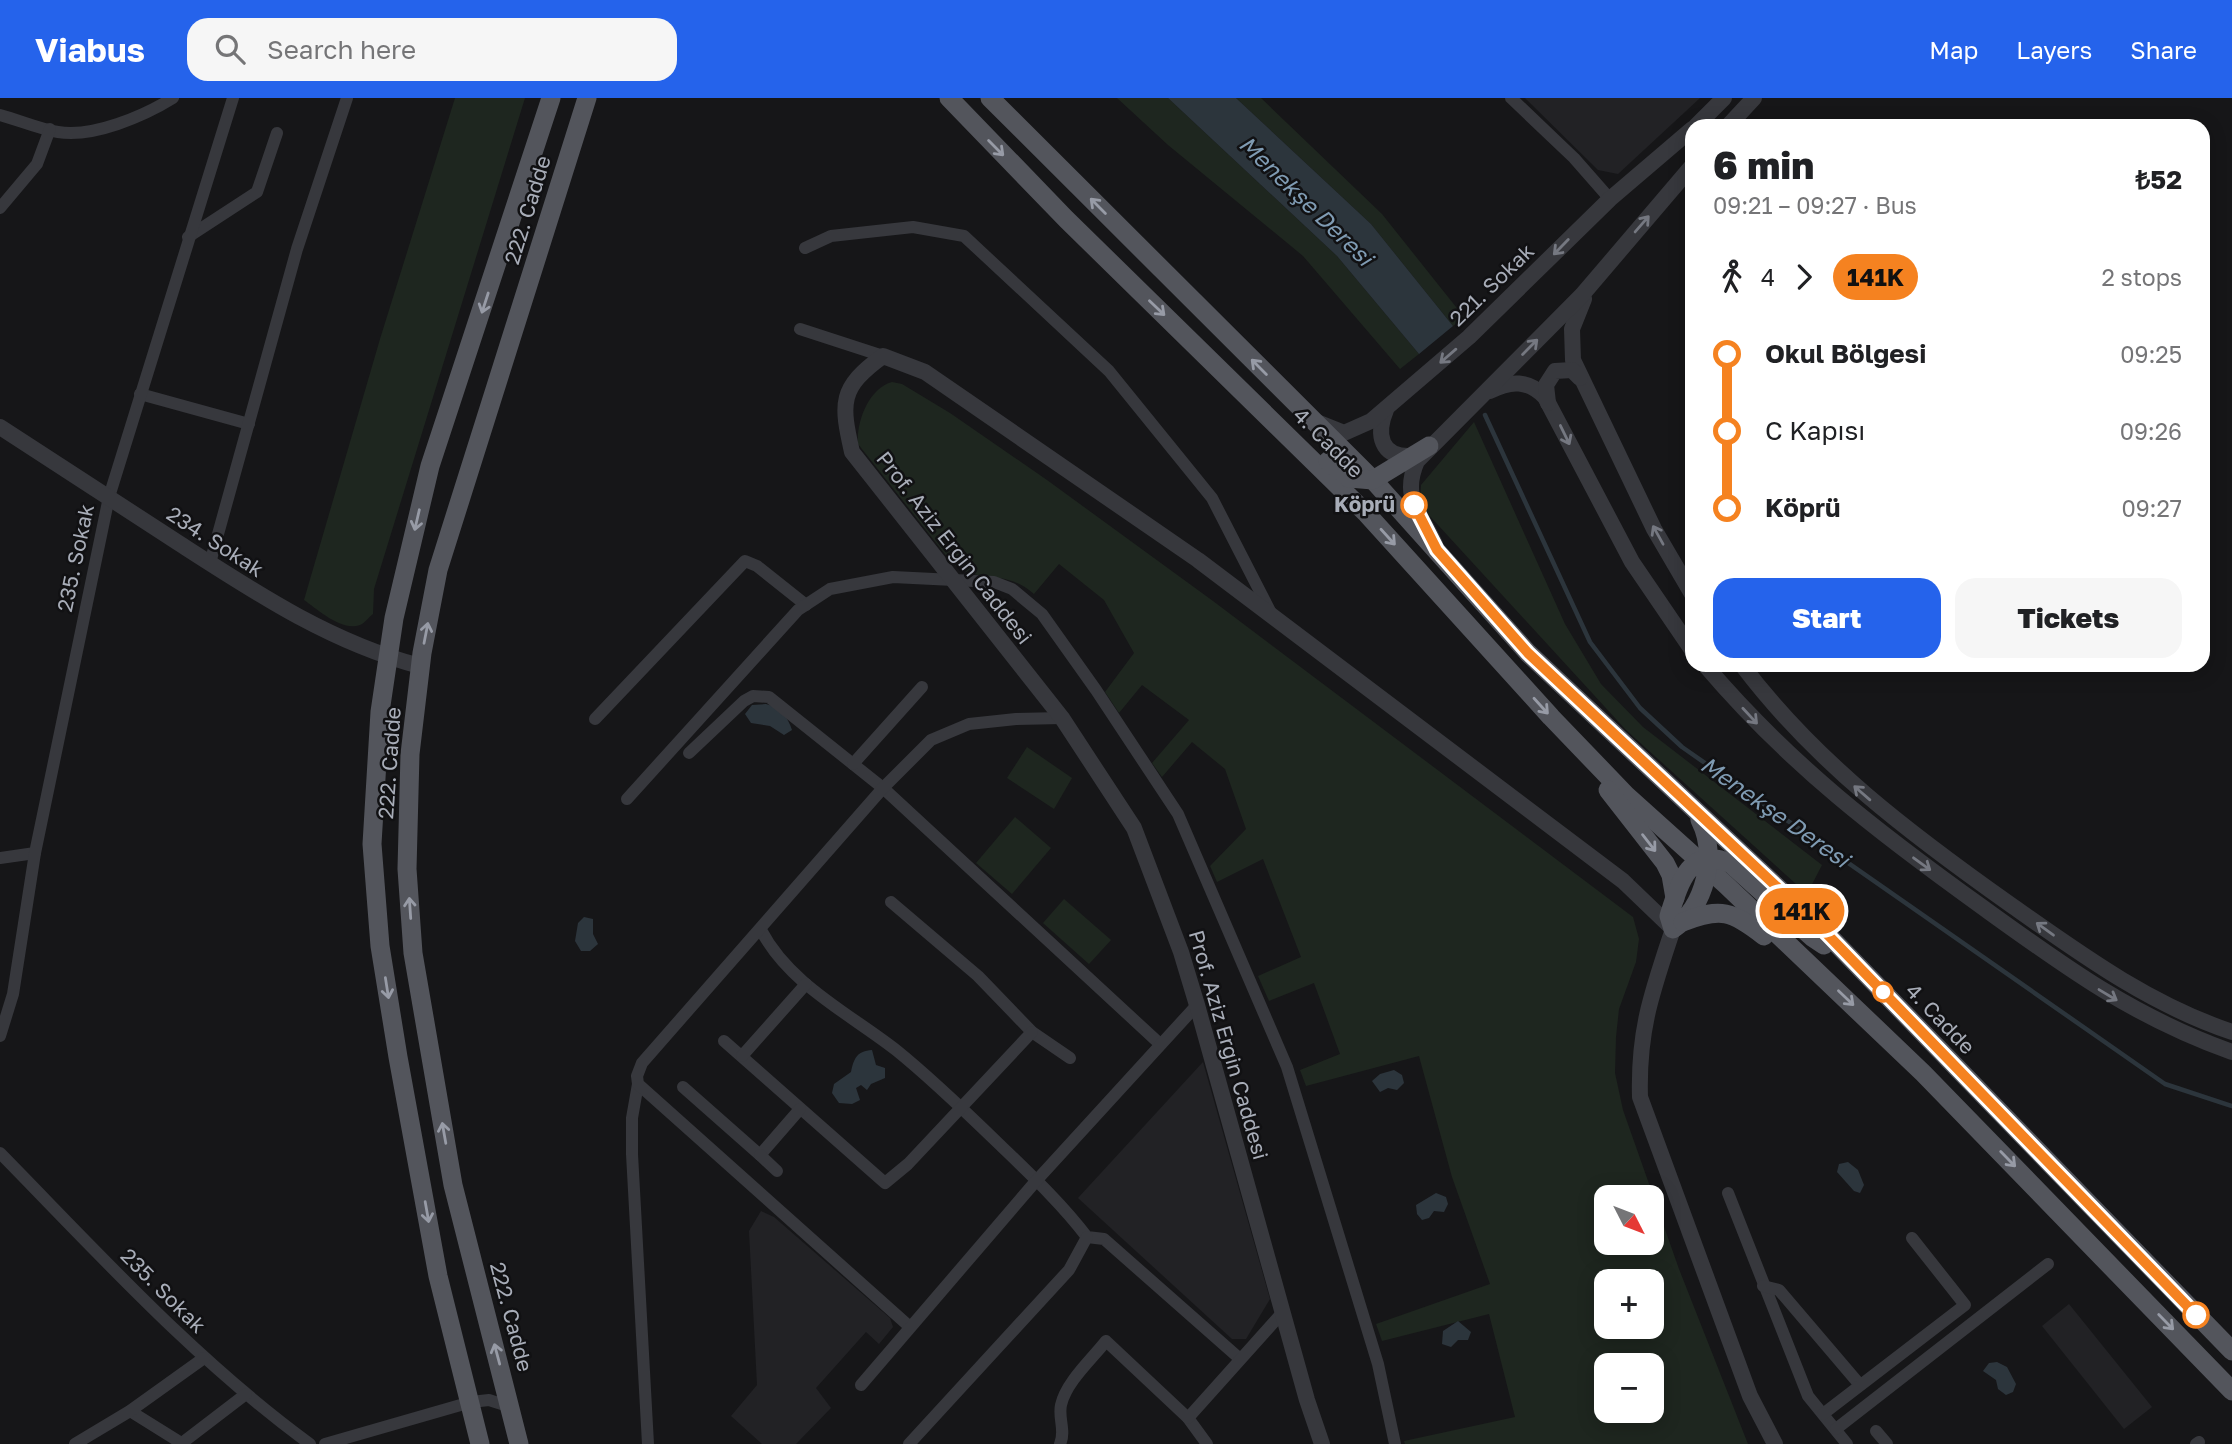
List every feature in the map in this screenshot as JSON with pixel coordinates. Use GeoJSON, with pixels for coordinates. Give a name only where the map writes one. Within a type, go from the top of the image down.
{"type":"FeatureCollection","features":[{"type":"Feature","properties":{"kind":"main road","name":"222. Cadde"},"geometry":{"type":"LineString","coordinates":[[480,1444],[439,1276],[380,946],[372,844],[380,712],[394,618],[430,466],[551,98]]}},
{"type":"Feature","properties":{"kind":"main road","name":"222. Cadde"},"geometry":{"type":"LineString","coordinates":[[519,1444],[453,1185],[413,953],[407,869],[410,754],[420,666],[438,570],[587,98]]}},
{"type":"Feature","properties":{"kind":"main road","name":"4. Cadde"},"geometry":{"type":"LineString","coordinates":[[949,98],[1066,219],[1367,514],[1626,794],[1706,863],[1923,1073],[2232,1391]]}},
{"type":"Feature","properties":{"kind":"main road","name":"4. Cadde"},"geometry":{"type":"LineString","coordinates":[[990,98],[1373,480],[1528,653],[1848,956],[2232,1351]]}},
{"type":"Feature","properties":{"kind":"main road"},"geometry":{"type":"LineString","coordinates":[[1276,424],[1349,478],[1373,480],[1420,451]]}},
{"type":"Feature","properties":{"kind":"main road"},"geometry":{"type":"LineString","coordinates":[[1564,730],[1665,863],[1671,875],[1675,898]]}},
{"type":"Feature","properties":{"kind":"main road"},"geometry":{"type":"LineString","coordinates":[[1678,926],[1706,863],[1708,838],[1697,813]]}},
{"type":"Feature","properties":{"kind":"main road"},"geometry":{"type":"LineString","coordinates":[[1678,926],[1669,916],[1689,871],[1716,857],[1731,864],[1812,937],[1848,956]]}},
{"type":"Feature","properties":{"kind":"main road"},"geometry":{"type":"LineString","coordinates":[[1678,926],[1707,912],[1733,914],[1818,972]]}},
{"type":"Feature","properties":{"kind":"street"},"geometry":{"type":"LineString","coordinates":[[0,115],[60,132],[103,128],[152,112],[173,98]]}},
{"type":"Feature","properties":{"kind":"street","name":"235. Sokak"},"geometry":{"type":"LineString","coordinates":[[1,1030],[13,994],[35,853],[109,497],[233,98]]}},
{"type":"Feature","properties":{"kind":"street"},"geometry":{"type":"LineString","coordinates":[[210,564],[297,249],[347,98]]}},
{"type":"Feature","properties":{"kind":"street"},"geometry":{"type":"LineString","coordinates":[[1511,98],[1574,158],[1610,200]]}},
{"type":"Feature","properties":{"kind":"street","name":"221. Sokak"},"geometry":{"type":"LineString","coordinates":[[1703,119],[1724,98]]}},
{"type":"Feature","properties":{"kind":"street"},"geometry":{"type":"LineString","coordinates":[[1734,119],[1754,98]]}},
{"type":"Feature","properties":{"kind":"street"},"geometry":{"type":"LineString","coordinates":[[0,208],[37,164],[50,129]]}},
{"type":"Feature","properties":{"kind":"street"},"geometry":{"type":"LineString","coordinates":[[188,237],[257,192],[277,133]]}},
{"type":"Feature","properties":{"kind":"street","name":"221. Sokak"},"geometry":{"type":"LineString","coordinates":[[1308,415],[1329,428],[1344,433],[1371,421],[1514,296],[1610,200],[1685,136]]}},
{"type":"Feature","properties":{"kind":"street"},"geometry":{"type":"LineString","coordinates":[[1437,550],[1411,501],[1409,483],[1420,451],[1479,397],[1591,284],[1685,174]]}},
{"type":"Feature","properties":{"kind":"street"},"geometry":{"type":"LineString","coordinates":[[805,248],[831,236],[914,227],[964,236],[1109,371],[1212,498],[1271,613]]}},
{"type":"Feature","properties":{"kind":"street"},"geometry":{"type":"LineString","coordinates":[[1591,284],[1572,329],[1573,360],[1654,529],[1685,582]]}},
{"type":"Feature","properties":{"kind":"street"},"geometry":{"type":"LineString","coordinates":[[800,329],[925,372],[1271,613],[1623,881],[1678,926],[1644,1019],[1639,1059],[1640,1097],[1749,1396],[1775,1444]]}},
{"type":"Feature","properties":{"kind":"street","name":"Prof. Aziz Ergin Caddesi"},"geometry":{"type":"LineString","coordinates":[[883,356],[853,384],[842,410],[852,452],[1062,718],[1134,828],[1181,952],[1282,1313],[1322,1444]]}},
{"type":"Feature","properties":{"kind":"street"},"geometry":{"type":"LineString","coordinates":[[1548,403],[1546,385],[1555,371],[1572,370],[1581,380]]}},
{"type":"Feature","properties":{"kind":"street"},"geometry":{"type":"LineString","coordinates":[[1479,397],[1500,386],[1519,382],[1536,388],[1548,403],[1632,562],[1685,640]]}},
{"type":"Feature","properties":{"kind":"street"},"geometry":{"type":"LineString","coordinates":[[140,394],[249,424]]}},
{"type":"Feature","properties":{"kind":"street"},"geometry":{"type":"LineString","coordinates":[[1387,408],[1379,427],[1382,442],[1396,454],[1420,451]]}},
{"type":"Feature","properties":{"kind":"street","name":"234. Sokak"},"geometry":{"type":"LineString","coordinates":[[0,427],[247,589],[312,625],[389,657],[420,666]]}},
{"type":"Feature","properties":{"kind":"street"},"geometry":{"type":"LineString","coordinates":[[594,719],[745,561],[757,566],[806,605]]}},
{"type":"Feature","properties":{"kind":"street"},"geometry":{"type":"LineString","coordinates":[[626,799],[806,605],[830,589],[893,577],[994,582],[1012,589],[1042,614],[1178,814],[1287,1067],[1378,1364],[1395,1444]]}},
{"type":"Feature","properties":{"kind":"street"},"geometry":{"type":"LineString","coordinates":[[1711,672],[1773,741],[1867,825],[2102,992],[2184,1035],[2232,1052]]}},
{"type":"Feature","properties":{"kind":"street"},"geometry":{"type":"LineString","coordinates":[[1748,672],[1827,761],[1910,833],[2120,981],[2179,1012],[2232,1032]]}},
{"type":"Feature","properties":{"kind":"street"},"geometry":{"type":"LineString","coordinates":[[853,764],[922,687]]}},
{"type":"Feature","properties":{"kind":"street"},"geometry":{"type":"LineString","coordinates":[[689,753],[744,701],[762,695],[783,706],[883,788],[1160,1044]]}},
{"type":"Feature","properties":{"kind":"street"},"geometry":{"type":"LineString","coordinates":[[648,1444],[632,1154],[632,1118],[637,1076],[642,1063],[883,788],[931,740],[969,724],[1062,718]]}},
{"type":"Feature","properties":{"kind":"street"},"geometry":{"type":"LineString","coordinates":[[0,858],[35,853]]}},
{"type":"Feature","properties":{"kind":"street"},"geometry":{"type":"LineString","coordinates":[[891,902],[978,976],[1032,1032],[1070,1058]]}},
{"type":"Feature","properties":{"kind":"street"},"geometry":{"type":"LineString","coordinates":[[761,930],[769,947],[806,984],[897,1051],[961,1108],[1065,1209],[1087,1237],[1104,1239],[1239,1358]]}},
{"type":"Feature","properties":{"kind":"street"},"geometry":{"type":"LineString","coordinates":[[742,1056],[806,984]]}},
{"type":"Feature","properties":{"kind":"street"},"geometry":{"type":"LineString","coordinates":[[861,1385],[1036,1181],[1197,1005]]}},
{"type":"Feature","properties":{"kind":"street"},"geometry":{"type":"LineString","coordinates":[[723,1041],[885,1183],[908,1164],[1032,1032]]}},
{"type":"Feature","properties":{"kind":"street"},"geometry":{"type":"LineString","coordinates":[[638,1084],[910,1328]]}},
{"type":"Feature","properties":{"kind":"street"},"geometry":{"type":"LineString","coordinates":[[683,1087],[777,1171]]}},
{"type":"Feature","properties":{"kind":"street"},"geometry":{"type":"LineString","coordinates":[[760,1155],[800,1109]]}},
{"type":"Feature","properties":{"kind":"street","name":"235. Sokak"},"geometry":{"type":"LineString","coordinates":[[0,1153],[204,1358],[246,1395],[310,1444]]}},
{"type":"Feature","properties":{"kind":"street"},"geometry":{"type":"LineString","coordinates":[[1728,1193],[1808,1395],[1847,1444]]}},
{"type":"Feature","properties":{"kind":"street"},"geometry":{"type":"LineString","coordinates":[[909,1444],[1069,1270],[1087,1237]]}},
{"type":"Feature","properties":{"kind":"street"},"geometry":{"type":"LineString","coordinates":[[1823,1413],[1965,1305],[1912,1238]]}},
{"type":"Feature","properties":{"kind":"street"},"geometry":{"type":"LineString","coordinates":[[1836,1429],[2048,1264]]}},
{"type":"Feature","properties":{"kind":"street"},"geometry":{"type":"LineString","coordinates":[[1763,1286],[1779,1290],[1860,1385]]}},
{"type":"Feature","properties":{"kind":"street"},"geometry":{"type":"LineString","coordinates":[[1188,1418],[1282,1313]]}},
{"type":"Feature","properties":{"kind":"street"},"geometry":{"type":"LineString","coordinates":[[1060,1444],[1063,1438],[1060,1406],[1067,1390],[1107,1341],[1188,1418],[1208,1444]]}},
{"type":"Feature","properties":{"kind":"street"},"geometry":{"type":"LineString","coordinates":[[75,1444],[130,1410],[204,1358]]}},
{"type":"Feature","properties":{"kind":"street"},"geometry":{"type":"LineString","coordinates":[[130,1410],[182,1443],[246,1395]]}},
{"type":"Feature","properties":{"kind":"street"},"geometry":{"type":"LineString","coordinates":[[325,1444],[471,1402],[489,1400],[511,1406]]}},
{"type":"Feature","properties":{"kind":"street"},"geometry":{"type":"LineString","coordinates":[[1876,1431],[1886,1444]]}},
{"type":"Feature","properties":{"kind":"shaded area"},"geometry":{"type":"Polygon","coordinates":[[[455,98],[525,98],[374,589],[373,614],[360,625],[345,625],[304,600],[380,339],[455,98]]]}},
{"type":"Feature","properties":{"kind":"shaded area"},"geometry":{"type":"Polygon","coordinates":[[[1117,98],[1168,98],[1337,256],[1419,354],[1400,369],[1303,256],[1168,145],[1117,98]]]}},
{"type":"Feature","properties":{"kind":"shaded area"},"geometry":{"type":"Polygon","coordinates":[[[1236,98],[1261,98],[1382,214],[1464,317],[1453,326],[1371,224],[1236,98]]]}},
{"type":"Feature","properties":{"kind":"shaded area"},"geometry":{"type":"Polygon","coordinates":[[[1525,98],[1700,98],[1618,174],[1598,170],[1525,98]]]}},
{"type":"Feature","properties":{"kind":"shaded area"},"geometry":{"type":"Polygon","coordinates":[[[892,382],[902,384],[950,413],[1047,480],[1213,601],[1633,917],[1639,939],[1636,962],[1619,1009],[1615,1073],[1623,1110],[1649,1185],[1594,1185],[1594,1255],[1664,1255],[1664,1226],[1748,1444],[1405,1444],[1404,1441],[1515,1417],[1489,1314],[1382,1341],[1376,1324],[1490,1284],[1452,1177],[1419,1056],[1306,1086],[1300,1070],[1340,1054],[1314,983],[1269,1001],[1258,976],[1301,957],[1263,859],[1217,882],[1210,866],[1246,829],[1225,769],[1192,742],[1162,777],[1152,763],[1189,720],[1142,685],[1119,713],[1105,692],[1134,653],[1104,600],[1059,564],[1034,594],[1012,581],[972,574],[952,563],[858,444],[862,416],[877,391],[892,382]]]}},
{"type":"Feature","properties":{"kind":"shaded area"},"geometry":{"type":"Polygon","coordinates":[[[1474,422],[1565,624],[1601,684],[1643,727],[1822,865],[1807,894],[1626,730],[1427,513],[1420,500],[1421,485],[1474,422]]]}},
{"type":"Feature","properties":{"kind":"shaded area"},"geometry":{"type":"Polygon","coordinates":[[[1027,747],[1072,778],[1054,809],[1007,778],[1027,747]]]}},
{"type":"Feature","properties":{"kind":"shaded area"},"geometry":{"type":"Polygon","coordinates":[[[1015,817],[1051,848],[1012,894],[976,863],[1015,817]]]}},
{"type":"Feature","properties":{"kind":"shaded area"},"geometry":{"type":"Polygon","coordinates":[[[1064,899],[1111,940],[1089,964],[1043,923],[1064,899]]]}},
{"type":"Feature","properties":{"kind":"shaded area"},"geometry":{"type":"Polygon","coordinates":[[[1203,1062],[1270,1299],[1246,1339],[1232,1339],[1078,1198],[1203,1062]]]}},
{"type":"Feature","properties":{"kind":"shaded area"},"geometry":{"type":"Polygon","coordinates":[[[761,1211],[774,1217],[890,1318],[893,1327],[879,1344],[866,1332],[816,1388],[831,1408],[796,1444],[762,1444],[731,1416],[757,1385],[749,1231],[761,1211]]]}},
{"type":"Feature","properties":{"kind":"shaded area"},"geometry":{"type":"Polygon","coordinates":[[[2069,1304],[2152,1407],[2124,1429],[2042,1326],[2069,1304]]]}},
{"type":"Feature","properties":{"kind":"water"},"geometry":{"type":"Polygon","coordinates":[[[1168,98],[1236,98],[1371,224],[1453,326],[1419,354],[1337,256],[1168,98]]]}},
{"type":"Feature","properties":{"kind":"water"},"geometry":{"type":"Polygon","coordinates":[[[766,704],[783,713],[792,730],[784,735],[770,726],[751,723],[745,714],[752,705],[766,704]]]}},
{"type":"Feature","properties":{"kind":"water"},"geometry":{"type":"Polygon","coordinates":[[[584,917],[593,919],[593,934],[598,944],[590,951],[581,951],[575,941],[578,923],[584,917]]]}},
{"type":"Feature","properties":{"kind":"water"},"geometry":{"type":"Polygon","coordinates":[[[872,1050],[876,1065],[885,1068],[885,1078],[871,1084],[867,1090],[861,1085],[856,1088],[860,1100],[852,1104],[839,1103],[832,1093],[834,1084],[851,1072],[855,1059],[860,1054],[872,1050]]]}},
{"type":"Feature","properties":{"kind":"water"},"geometry":{"type":"Polygon","coordinates":[[[1394,1070],[1402,1075],[1404,1083],[1397,1090],[1388,1088],[1380,1092],[1372,1081],[1380,1074],[1394,1070]]]}},
{"type":"Feature","properties":{"kind":"water"},"geometry":{"type":"Polygon","coordinates":[[[1848,1162],[1858,1170],[1864,1185],[1860,1193],[1854,1191],[1837,1172],[1839,1164],[1848,1162]]]}},
{"type":"Feature","properties":{"kind":"water"},"geometry":{"type":"Polygon","coordinates":[[[1436,1193],[1446,1197],[1448,1204],[1444,1212],[1434,1211],[1429,1218],[1422,1220],[1417,1214],[1416,1205],[1436,1193]]]}},
{"type":"Feature","properties":{"kind":"water"},"geometry":{"type":"Polygon","coordinates":[[[1458,1321],[1471,1332],[1468,1340],[1458,1340],[1451,1347],[1442,1344],[1443,1331],[1458,1321]]]}},
{"type":"Feature","properties":{"kind":"water"},"geometry":{"type":"Polygon","coordinates":[[[1997,1362],[2007,1367],[2016,1384],[2013,1392],[2006,1395],[1998,1389],[1996,1380],[1983,1371],[1989,1363],[1997,1362]]]}},
{"type":"Feature","properties":{"kind":"waterway","name":"Menekşe Deresi"},"geometry":{"type":"LineString","coordinates":[[1485,415],[1590,642],[1640,708],[1682,747],[2165,1084],[2232,1106]]}},
{"type":"Feature","properties":{"kind":"bus line","name":"141K"},"geometry":{"type":"LineString","coordinates":[[1414,505],[1437,550],[1528,653],[1827,934],[2196,1315]]}},
{"type":"Feature","properties":{"kind":"place","name":"Köprü"},"geometry":{"type":"Point","coordinates":[1414,505]}}]}
